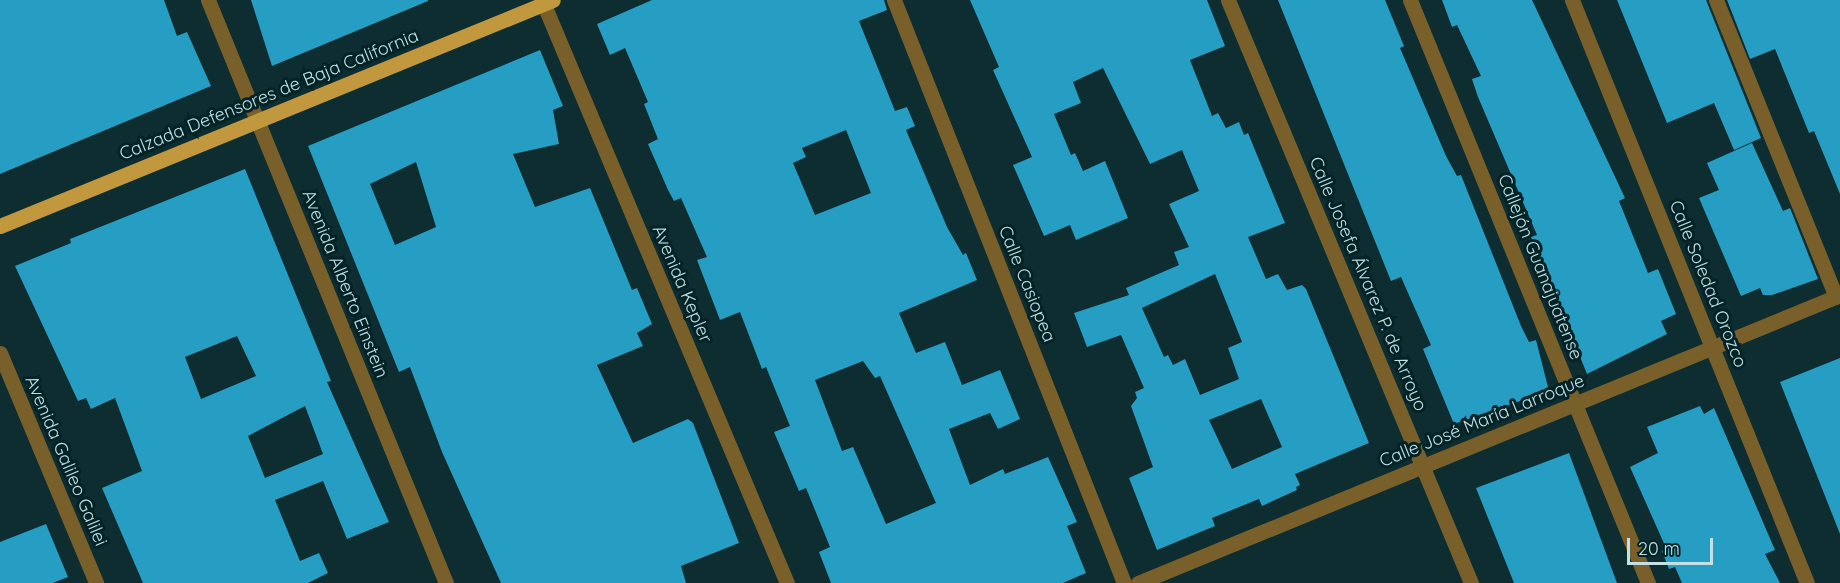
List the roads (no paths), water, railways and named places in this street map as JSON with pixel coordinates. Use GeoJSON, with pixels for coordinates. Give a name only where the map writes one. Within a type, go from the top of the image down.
{"type":"FeatureCollection","features":[{"type":"Feature","properties":{"kind":"main road","name":"Calzada Defensores de Baja California"},"geometry":{"type":"LineString","coordinates":[[0,226],[546,1]]}},
{"type":"Feature","properties":{"kind":"street","name":"Avenida Alberto Einstein"},"geometry":{"type":"LineString","coordinates":[[208,0],[446,583]]}},
{"type":"Feature","properties":{"kind":"street","name":"Calle Casiopea"},"geometry":{"type":"LineString","coordinates":[[894,0],[1125,583]]}},
{"type":"Feature","properties":{"kind":"street","name":"Calle Josefa Álvarez P. de Arroyo"},"geometry":{"type":"LineString","coordinates":[[1228,0],[1471,583]]}},
{"type":"Feature","properties":{"kind":"street","name":"Callejón Guanajuatense"},"geometry":{"type":"LineString","coordinates":[[1410,0],[1648,583]]}},
{"type":"Feature","properties":{"kind":"street","name":"Calle Soledad Orozco"},"geometry":{"type":"LineString","coordinates":[[1572,0],[1807,583]]}},
{"type":"Feature","properties":{"kind":"street"},"geometry":{"type":"LineString","coordinates":[[1716,0],[1838,296]]}},
{"type":"Feature","properties":{"kind":"street","name":"Avenida Kepler"},"geometry":{"type":"LineString","coordinates":[[546,1],[787,583]]}},
{"type":"Feature","properties":{"kind":"street","name":"Calle José María Larroque"},"geometry":{"type":"LineString","coordinates":[[1138,583],[1838,296]]}},
{"type":"Feature","properties":{"kind":"street","name":"Avenida Galileo Galilei"},"geometry":{"type":"LineString","coordinates":[[0,353],[96,583]]}}]}
